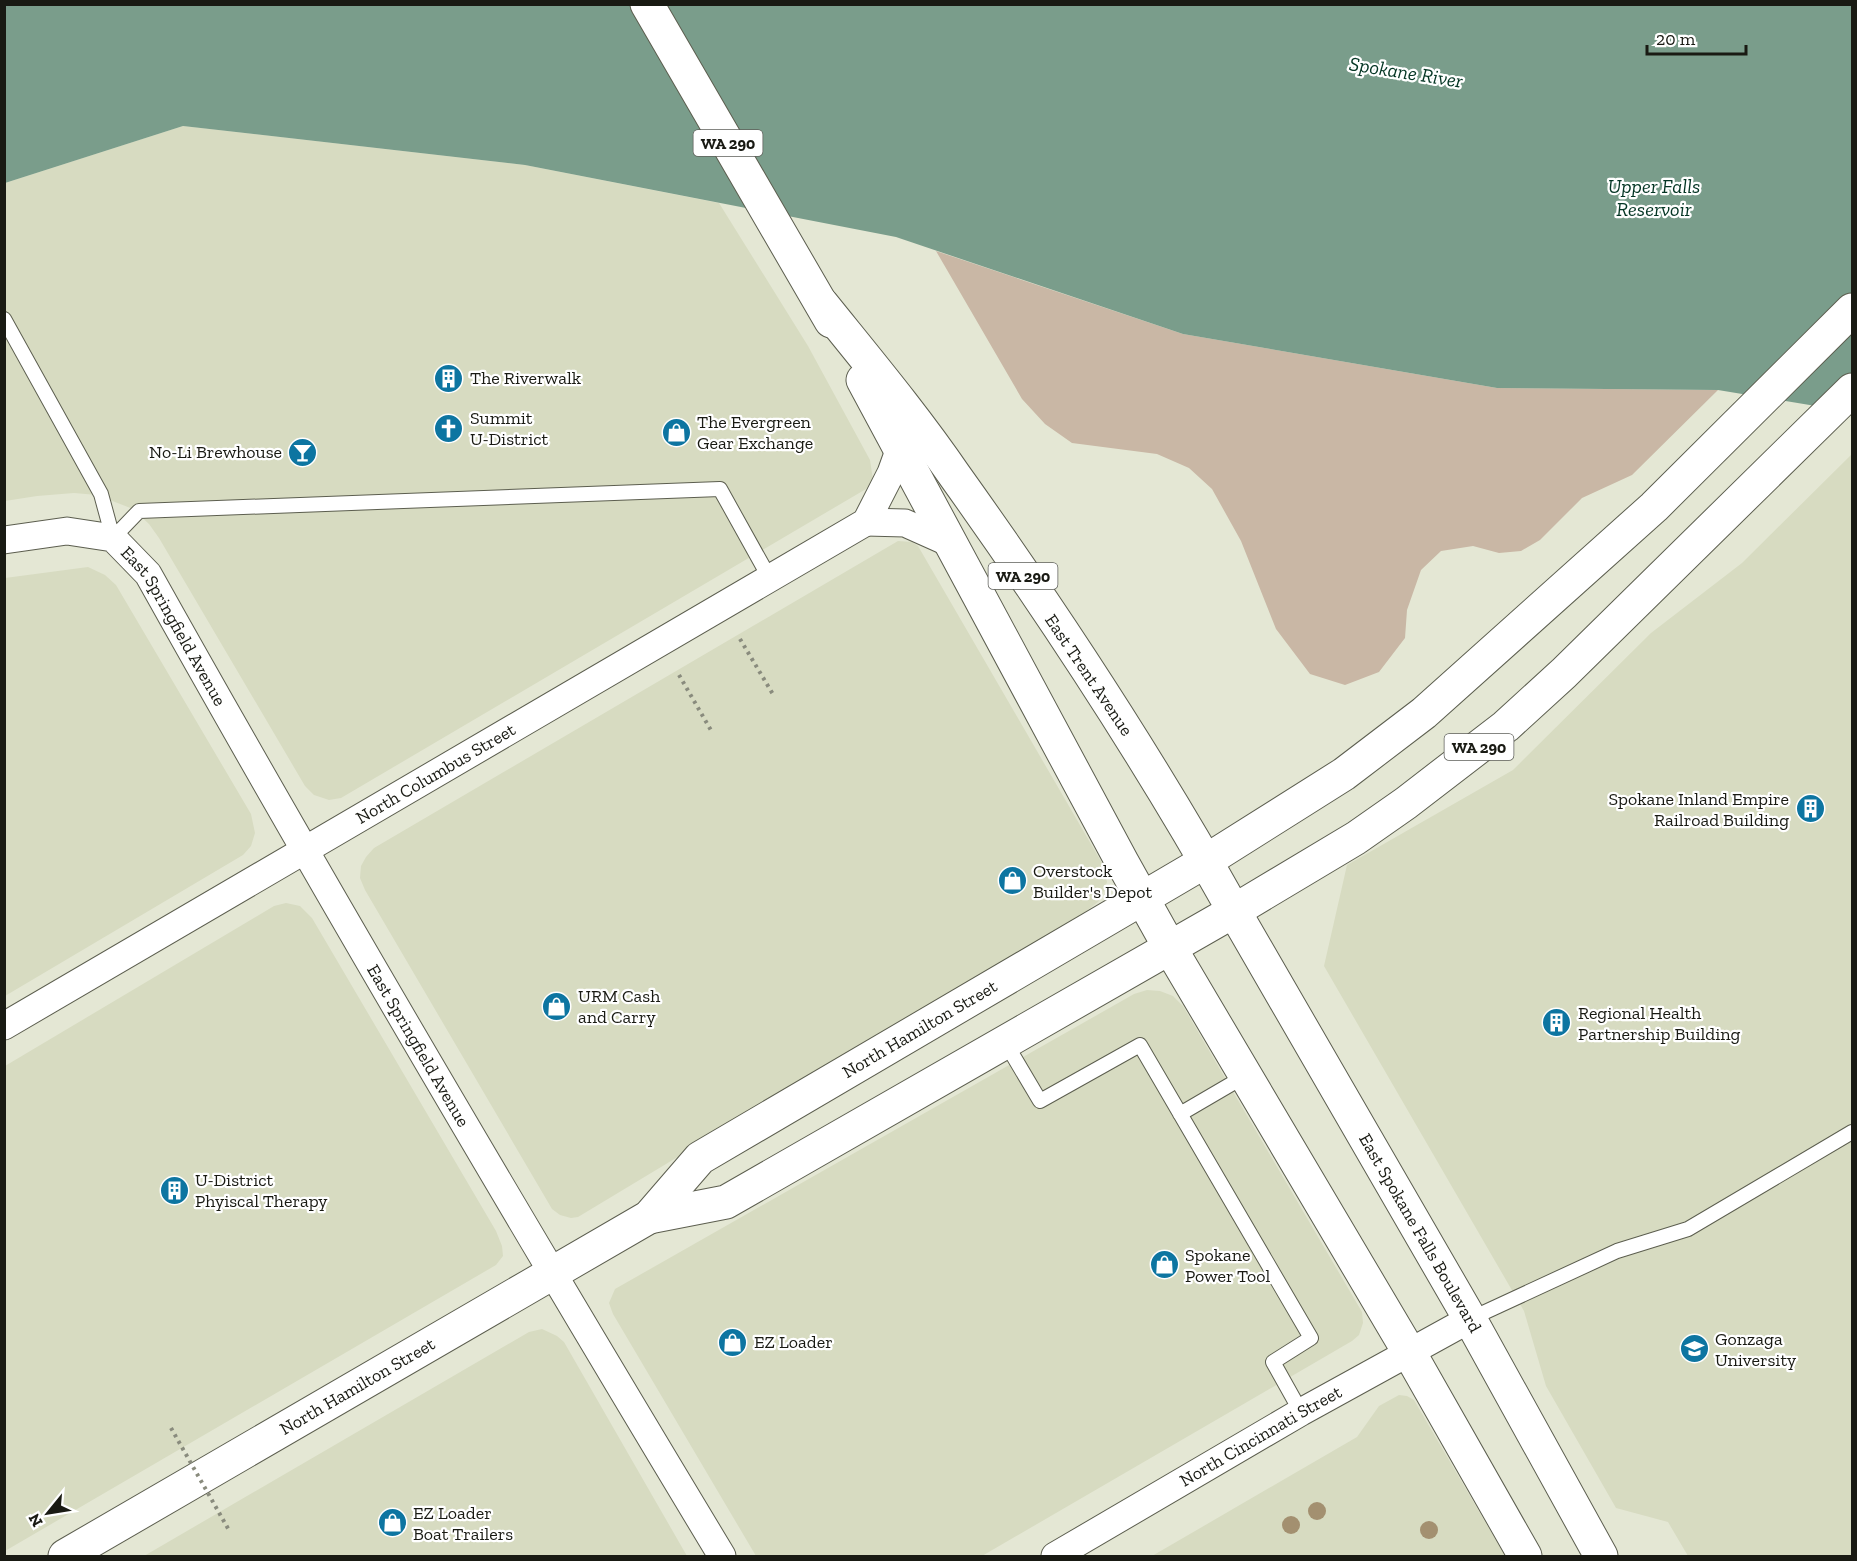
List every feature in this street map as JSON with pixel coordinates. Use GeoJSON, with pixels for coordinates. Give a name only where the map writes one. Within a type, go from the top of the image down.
{"type":"FeatureCollection","features":[{"type":"Feature","properties":{"kind":"main road","name":"East Trent Avenue"},"geometry":{"type":"LineString","coordinates":[[647,4],[815,292],[1170,948]]}},
{"type":"Feature","properties":{"kind":"main road","name":"East Trent Avenue"},"geometry":{"type":"LineString","coordinates":[[815,292],[955,475],[1131,738],[1234,911]]}},
{"type":"Feature","properties":{"kind":"main road","name":"North Hamilton Street"},"geometry":{"type":"LineString","coordinates":[[65,1557],[552,1275],[649,1216],[700,1158],[1272,822],[1344,774],[1424,713],[1654,507],[1852,310]]}},
{"type":"Feature","properties":{"kind":"main road","name":"WA 290"},"geometry":{"type":"LineString","coordinates":[[1234,911],[1356,838],[1406,803],[1506,726],[1564,674],[1852,390]]}},
{"type":"Feature","properties":{"kind":"main road","name":"North Hamilton Street"},"geometry":{"type":"LineString","coordinates":[[649,1216],[726,1202],[1234,911]]}},
{"type":"Feature","properties":{"kind":"main road","name":"East Spokane Falls Boulevard"},"geometry":{"type":"LineString","coordinates":[[1234,911],[1470,1319],[1601,1557]]}},
{"type":"Feature","properties":{"kind":"main road"},"geometry":{"type":"LineString","coordinates":[[1170,948],[1409,1352],[1525,1557]]}},
{"type":"Feature","properties":{"kind":"street"},"geometry":{"type":"LineString","coordinates":[[900,448],[882,493],[866,522],[905,524],[952,544]]}},
{"type":"Feature","properties":{"kind":"street","name":"North Columbus Street"},"geometry":{"type":"LineString","coordinates":[[4,1026],[866,522]]}},
{"type":"Feature","properties":{"kind":"street"},"geometry":{"type":"LineString","coordinates":[[4,540],[67,531],[113,538]]}},
{"type":"Feature","properties":{"kind":"street","name":"East Springfield Avenue"},"geometry":{"type":"LineString","coordinates":[[113,538],[148,574],[304,851],[552,1275],[722,1557]]}},
{"type":"Feature","properties":{"kind":"street","name":"North Cincinnati Street"},"geometry":{"type":"LineString","coordinates":[[1055,1557],[1301,1412],[1470,1319]]}},
{"type":"Feature","properties":{"kind":"lane"},"geometry":{"type":"LineString","coordinates":[[4,319],[101,494],[113,538]]}},
{"type":"Feature","properties":{"kind":"lane"},"geometry":{"type":"LineString","coordinates":[[113,538],[139,511],[720,489],[769,577]]}},
{"type":"Feature","properties":{"kind":"lane"},"geometry":{"type":"LineString","coordinates":[[1005,1042],[1040,1101],[1140,1045],[1311,1338],[1273,1362],[1301,1412]]}},
{"type":"Feature","properties":{"kind":"lane"},"geometry":{"type":"LineString","coordinates":[[1180,1114],[1245,1076]]}},
{"type":"Feature","properties":{"kind":"lane"},"geometry":{"type":"LineString","coordinates":[[1470,1319],[1617,1251],[1688,1229],[1852,1132]]}},
{"type":"Feature","properties":{"kind":"path"},"geometry":{"type":"LineString","coordinates":[[741,639],[774,696]]}},
{"type":"Feature","properties":{"kind":"path"},"geometry":{"type":"LineString","coordinates":[[679,675],[712,732]]}},
{"type":"Feature","properties":{"kind":"path"},"geometry":{"type":"LineString","coordinates":[[171,1428],[230,1532]]}},
{"type":"Feature","properties":{"kind":"shaded area"},"geometry":{"type":"Polygon","coordinates":[[[183,126],[525,165],[719,203],[808,346],[870,460],[873,480],[866,489],[341,798],[329,800],[314,795],[305,786],[149,524],[133,509],[97,495],[74,493],[5,501],[5,183],[183,126]]]}},
{"type":"Feature","properties":{"kind":"shaded area"},"geometry":{"type":"Polygon","coordinates":[[[936,251],[1183,334],[1497,388],[1718,390],[1632,475],[1582,498],[1540,540],[1521,551],[1499,553],[1473,546],[1441,551],[1421,570],[1407,610],[1405,638],[1379,672],[1345,685],[1310,674],[1276,629],[1241,541],[1212,489],[1189,468],[1157,454],[1072,443],[1045,424],[1022,399],[936,251]]]}},
{"type":"Feature","properties":{"kind":"shaded area"},"geometry":{"type":"Polygon","coordinates":[[[1852,454],[1852,1556],[1688,1556],[1668,1522],[1616,1508],[1546,1386],[1524,1311],[1324,966],[1347,865],[1513,770],[1651,633],[1742,563],[1852,454]]]}},
{"type":"Feature","properties":{"kind":"shaded area"},"geometry":{"type":"Polygon","coordinates":[[[898,541],[912,542],[918,546],[1102,863],[1107,882],[1104,891],[1098,902],[1085,912],[578,1217],[560,1215],[552,1209],[365,890],[360,878],[361,866],[374,848],[898,541]]]}},
{"type":"Feature","properties":{"kind":"shaded area"},"geometry":{"type":"Polygon","coordinates":[[[88,567],[105,575],[116,585],[251,814],[255,833],[251,846],[243,855],[5,996],[5,578],[88,567]]]}},
{"type":"Feature","properties":{"kind":"shaded area","name":"U-District Phyiscal Therapy"},"geometry":{"type":"Polygon","coordinates":[[[286,903],[300,906],[312,918],[496,1231],[503,1256],[496,1265],[5,1551],[5,1066],[274,906],[286,903]]]}},
{"type":"Feature","properties":{"kind":"shaded area"},"geometry":{"type":"Polygon","coordinates":[[[1147,990],[1160,991],[1173,996],[1183,1006],[1362,1312],[1363,1323],[1359,1335],[982,1556],[756,1556],[613,1314],[609,1303],[615,1289],[1134,994],[1147,990]]]}},
{"type":"Feature","properties":{"kind":"shaded area"},"geometry":{"type":"Polygon","coordinates":[[[542,1329],[564,1342],[687,1556],[144,1556],[529,1332],[542,1329]]]}},
{"type":"Feature","properties":{"kind":"shaded area"},"geometry":{"type":"Polygon","coordinates":[[[1399,1395],[1414,1400],[1505,1556],[1152,1556],[1357,1437],[1379,1406],[1399,1395]]]}},
{"type":"Feature","properties":{"kind":"water","name":"Upper Falls Reservoir"},"geometry":{"type":"Polygon","coordinates":[[[5,5],[1852,5],[1852,412],[1718,390],[1497,388],[1183,334],[896,237],[525,165],[183,126],[5,183],[5,5]]]}},
{"type":"Feature","properties":{"kind":"place","name":"The Riverwalk"},"geometry":{"type":"Point","coordinates":[449,378]}},
{"type":"Feature","properties":{"kind":"place","name":"Summit U-District"},"geometry":{"type":"Point","coordinates":[449,428]}},
{"type":"Feature","properties":{"kind":"place","name":"The Evergreen Gear Exchange"},"geometry":{"type":"Point","coordinates":[676,432]}},
{"type":"Feature","properties":{"kind":"place","name":"No-Li Brewhouse"},"geometry":{"type":"Point","coordinates":[303,452]}},
{"type":"Feature","properties":{"kind":"place","name":"Spokane Inland Empire Railroad Building"},"geometry":{"type":"Point","coordinates":[1810,809]}},
{"type":"Feature","properties":{"kind":"place","name":"Overstock Builder's Depot"},"geometry":{"type":"Point","coordinates":[1012,881]}},
{"type":"Feature","properties":{"kind":"place","name":"URM Cash and Carry"},"geometry":{"type":"Point","coordinates":[557,1006]}},
{"type":"Feature","properties":{"kind":"place","name":"Regional Health Partnership Building"},"geometry":{"type":"Point","coordinates":[1557,1023]}},
{"type":"Feature","properties":{"kind":"place","name":"U-District Phyiscal Therapy"},"geometry":{"type":"Point","coordinates":[174,1190]}},
{"type":"Feature","properties":{"kind":"place","name":"Spokane Power Tool"},"geometry":{"type":"Point","coordinates":[1164,1265]}},
{"type":"Feature","properties":{"kind":"place","name":"EZ Loader"},"geometry":{"type":"Point","coordinates":[733,1342]}},
{"type":"Feature","properties":{"kind":"place","name":"Gonzaga University"},"geometry":{"type":"Point","coordinates":[1694,1349]}},
{"type":"Feature","properties":{"kind":"place","name":"EZ Loader Boat Trailers"},"geometry":{"type":"Point","coordinates":[392,1523]}},
{"type":"Feature","properties":{"kind":"water label","name":"Spokane River"},"geometry":{"type":"Point","coordinates":[1406,72]}}]}
